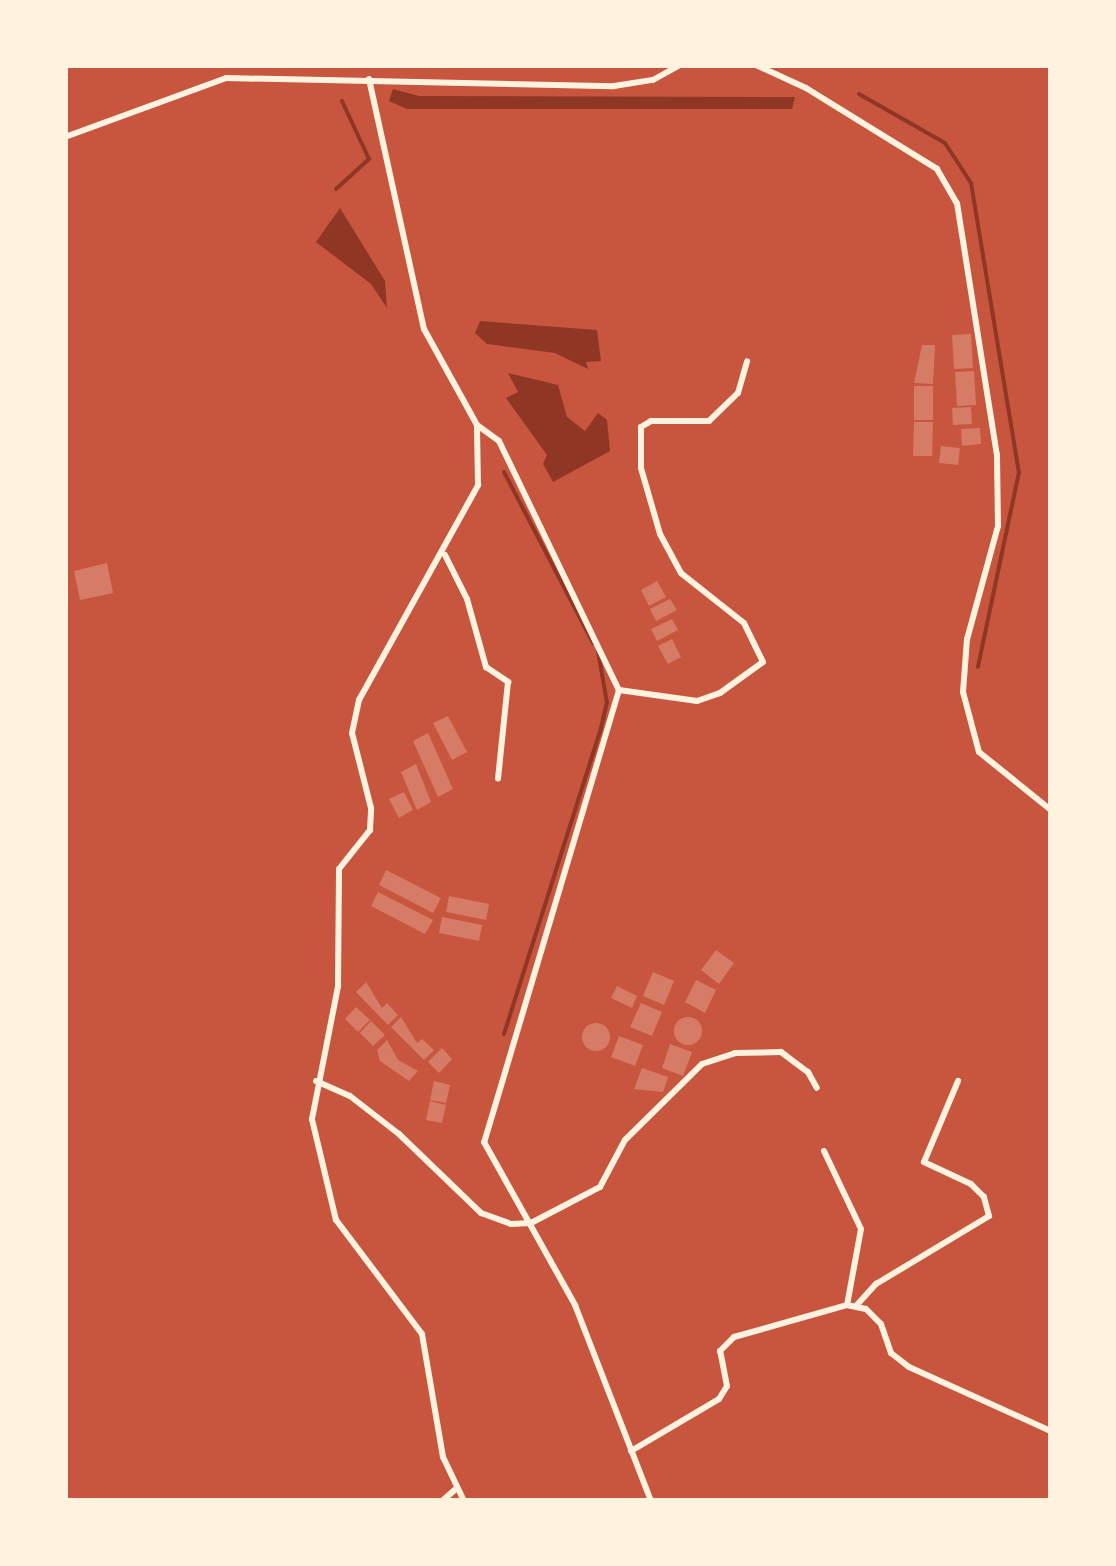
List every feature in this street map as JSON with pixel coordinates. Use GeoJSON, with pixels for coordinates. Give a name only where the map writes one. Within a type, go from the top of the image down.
{"type":"FeatureCollection","features":[{"type":"Feature","properties":{"kind":"street"},"geometry":{"type":"LineString","coordinates":[[65,137],[226,78],[614,86],[653,80],[680,65]]}},
{"type":"Feature","properties":{"kind":"street"},"geometry":{"type":"LineString","coordinates":[[756,65],[806,88],[936,169],[957,202],[997,455],[998,526],[967,639],[963,692],[979,752],[1051,810]]}},
{"type":"Feature","properties":{"kind":"street"},"geometry":{"type":"LineString","coordinates":[[368,79],[424,329],[477,425],[499,440],[619,690],[485,1130],[492,1165],[530,1223],[590,1339],[651,1501]]}},
{"type":"Feature","properties":{"kind":"street"},"geometry":{"type":"LineString","coordinates":[[619,690],[697,701],[763,662],[744,623],[681,573],[660,534],[640,468],[641,427],[650,421],[709,422],[738,393],[747,360]]}},
{"type":"Feature","properties":{"kind":"street"},"geometry":{"type":"LineString","coordinates":[[464,1501],[432,1407],[422,1334],[353,1248],[325,1195],[312,1119],[316,1081],[333,1032],[338,986],[338,869],[370,830],[371,808],[352,733],[359,700],[380,655],[445,555],[478,485],[477,425]]}},
{"type":"Feature","properties":{"kind":"street"},"geometry":{"type":"LineString","coordinates":[[445,555],[467,599],[486,668],[508,682],[498,778]]}},
{"type":"Feature","properties":{"kind":"street"},"geometry":{"type":"LineString","coordinates":[[316,1081],[350,1096],[399,1134],[481,1214],[530,1223],[600,1187],[625,1140],[702,1064],[736,1053],[781,1052],[808,1072],[816,1088]]}},
{"type":"Feature","properties":{"kind":"street"},"geometry":{"type":"LineString","coordinates":[[631,1451],[718,1399],[727,1386],[720,1351],[734,1338],[852,1305],[876,1284],[989,1216],[971,1184],[924,1162],[958,1081]]}},
{"type":"Feature","properties":{"kind":"street"},"geometry":{"type":"LineString","coordinates":[[824,1151],[861,1229],[852,1305]]}},
{"type":"Feature","properties":{"kind":"street"},"geometry":{"type":"LineString","coordinates":[[852,1305],[881,1324],[891,1353],[909,1366],[1051,1431]]}},
{"type":"Feature","properties":{"kind":"street"},"geometry":{"type":"LineString","coordinates":[[442,1501],[457,1488]]}},
{"type":"Feature","properties":{"kind":"shaded area"},"geometry":{"type":"Polygon","coordinates":[[[393,89],[419,96],[795,97],[792,109],[407,109],[389,101],[393,89]]]}},
{"type":"Feature","properties":{"kind":"shaded area"},"geometry":{"type":"Polygon","coordinates":[[[340,208],[385,281],[387,308],[371,284],[316,242],[340,208]]]}},
{"type":"Feature","properties":{"kind":"shaded area"},"geometry":{"type":"Polygon","coordinates":[[[480,321],[597,330],[601,361],[586,362],[588,369],[555,353],[487,344],[475,333],[480,321]]]}},
{"type":"Feature","properties":{"kind":"shaded area"},"geometry":{"type":"Polygon","coordinates":[[[508,373],[558,385],[567,417],[585,431],[598,413],[607,420],[610,451],[553,482],[543,464],[547,455],[506,398],[518,392],[508,373]]]}},
{"type":"Feature","properties":{"kind":"building"},"geometry":{"type":"Polygon","coordinates":[[[971,334],[973,368],[954,369],[952,335],[971,334]]]}},
{"type":"Feature","properties":{"kind":"building"},"geometry":{"type":"Polygon","coordinates":[[[922,345],[935,345],[933,384],[914,383],[922,345]]]}},
{"type":"Feature","properties":{"kind":"building"},"geometry":{"type":"Polygon","coordinates":[[[974,371],[976,405],[957,406],[955,372],[974,371]]]}},
{"type":"Feature","properties":{"kind":"building"},"geometry":{"type":"Polygon","coordinates":[[[914,386],[933,386],[933,420],[914,420],[914,386]]]}},
{"type":"Feature","properties":{"kind":"building"},"geometry":{"type":"Polygon","coordinates":[[[971,407],[972,424],[953,425],[952,408],[971,407]]]}},
{"type":"Feature","properties":{"kind":"building"},"geometry":{"type":"Polygon","coordinates":[[[914,422],[933,422],[932,456],[913,456],[914,422]]]}},
{"type":"Feature","properties":{"kind":"building"},"geometry":{"type":"Polygon","coordinates":[[[980,428],[981,444],[962,446],[961,429],[980,428]]]}},
{"type":"Feature","properties":{"kind":"building"},"geometry":{"type":"Polygon","coordinates":[[[941,446],[960,448],[958,465],[939,463],[941,446]]]}},
{"type":"Feature","properties":{"kind":"building"},"geometry":{"type":"Polygon","coordinates":[[[107,563],[113,593],[80,600],[74,571],[107,563]]]}},
{"type":"Feature","properties":{"kind":"building"},"geometry":{"type":"Polygon","coordinates":[[[657,581],[666,597],[649,606],[641,590],[657,581]]]}},
{"type":"Feature","properties":{"kind":"building"},"geometry":{"type":"Polygon","coordinates":[[[670,599],[677,610],[656,621],[650,609],[670,599]]]}},
{"type":"Feature","properties":{"kind":"building"},"geometry":{"type":"Polygon","coordinates":[[[672,619],[678,630],[657,641],[651,629],[672,619]]]}},
{"type":"Feature","properties":{"kind":"building"},"geometry":{"type":"Polygon","coordinates":[[[672,639],[681,657],[668,664],[658,646],[672,639]]]}},
{"type":"Feature","properties":{"kind":"building"},"geometry":{"type":"Polygon","coordinates":[[[448,716],[467,752],[452,760],[433,723],[448,716]]]}},
{"type":"Feature","properties":{"kind":"building"},"geometry":{"type":"Polygon","coordinates":[[[428,733],[453,789],[438,797],[413,741],[428,733]]]}},
{"type":"Feature","properties":{"kind":"building"},"geometry":{"type":"Polygon","coordinates":[[[416,764],[431,802],[417,810],[401,772],[416,764]]]}},
{"type":"Feature","properties":{"kind":"building"},"geometry":{"type":"Polygon","coordinates":[[[404,792],[413,810],[399,818],[389,799],[404,792]]]}},
{"type":"Feature","properties":{"kind":"building"},"geometry":{"type":"Polygon","coordinates":[[[386,870],[441,898],[433,913],[379,885],[386,870]]]}},
{"type":"Feature","properties":{"kind":"building"},"geometry":{"type":"Polygon","coordinates":[[[378,892],[433,920],[425,934],[371,906],[378,892]]]}},
{"type":"Feature","properties":{"kind":"building"},"geometry":{"type":"Polygon","coordinates":[[[449,896],[489,904],[486,920],[446,912],[449,896]]]}},
{"type":"Feature","properties":{"kind":"building"},"geometry":{"type":"Polygon","coordinates":[[[442,917],[482,925],[479,941],[439,933],[442,917]]]}},
{"type":"Feature","properties":{"kind":"building"},"geometry":{"type":"Polygon","coordinates":[[[716,950],[734,963],[719,984],[701,970],[716,950]]]}},
{"type":"Feature","properties":{"kind":"building"},"geometry":{"type":"Polygon","coordinates":[[[653,972],[674,981],[664,1005],[643,996],[653,972]]]}},
{"type":"Feature","properties":{"kind":"building"},"geometry":{"type":"Polygon","coordinates":[[[696,980],[716,990],[705,1013],[685,1002],[696,980]]]}},
{"type":"Feature","properties":{"kind":"building"},"geometry":{"type":"Polygon","coordinates":[[[366,982],[382,1008],[387,1003],[398,1015],[388,1025],[356,992],[366,982]]]}},
{"type":"Feature","properties":{"kind":"building"},"geometry":{"type":"Polygon","coordinates":[[[617,986],[637,996],[632,1008],[611,998],[617,986]]]}},
{"type":"Feature","properties":{"kind":"building"},"geometry":{"type":"Polygon","coordinates":[[[641,1003],[662,1012],[652,1036],[630,1027],[641,1003]]]}},
{"type":"Feature","properties":{"kind":"building"},"geometry":{"type":"Polygon","coordinates":[[[356,1007],[370,1020],[358,1032],[345,1019],[356,1007]]]}},
{"type":"Feature","properties":{"kind":"building"},"geometry":{"type":"Polygon","coordinates":[[[401,1017],[417,1043],[422,1039],[434,1050],[424,1060],[391,1027],[401,1017]]]}},
{"type":"Feature","properties":{"kind":"building"},"geometry":{"type":"Polygon","coordinates":[[[688,1017],[698,1021],[702,1031],[698,1041],[688,1045],[678,1041],[674,1031],[678,1021],[688,1017]]]}},
{"type":"Feature","properties":{"kind":"building"},"geometry":{"type":"Polygon","coordinates":[[[371,1021],[385,1035],[373,1046],[360,1033],[371,1021]]]}},
{"type":"Feature","properties":{"kind":"building"},"geometry":{"type":"Polygon","coordinates":[[[596,1023],[606,1027],[610,1037],[606,1047],[596,1051],[586,1047],[582,1037],[586,1027],[596,1023]]]}},
{"type":"Feature","properties":{"kind":"building"},"geometry":{"type":"Polygon","coordinates":[[[619,1036],[643,1045],[635,1066],[611,1057],[619,1036]]]}},
{"type":"Feature","properties":{"kind":"building"},"geometry":{"type":"Polygon","coordinates":[[[387,1040],[398,1060],[418,1071],[409,1081],[380,1061],[377,1050],[387,1040]]]}},
{"type":"Feature","properties":{"kind":"building"},"geometry":{"type":"Polygon","coordinates":[[[670,1044],[692,1052],[683,1076],[662,1068],[670,1044]]]}},
{"type":"Feature","properties":{"kind":"building"},"geometry":{"type":"Polygon","coordinates":[[[442,1048],[452,1059],[439,1073],[428,1062],[442,1048]]]}},
{"type":"Feature","properties":{"kind":"building"},"geometry":{"type":"Polygon","coordinates":[[[642,1068],[668,1077],[663,1092],[634,1089],[642,1068]]]}},
{"type":"Feature","properties":{"kind":"building"},"geometry":{"type":"Polygon","coordinates":[[[434,1081],[450,1085],[446,1103],[430,1100],[434,1081]]]}},
{"type":"Feature","properties":{"kind":"building"},"geometry":{"type":"Polygon","coordinates":[[[430,1101],[446,1105],[442,1123],[426,1120],[430,1101]]]}},
{"type":"Feature","properties":{"kind":"waterway"},"geometry":{"type":"LineString","coordinates":[[859,94],[945,143],[971,183],[1019,472],[978,667]]}},
{"type":"Feature","properties":{"kind":"waterway"},"geometry":{"type":"LineString","coordinates":[[336,189],[369,159],[342,101]]}},
{"type":"Feature","properties":{"kind":"waterway"},"geometry":{"type":"LineString","coordinates":[[504,472],[593,643]]}},
{"type":"Feature","properties":{"kind":"waterway"},"geometry":{"type":"LineString","coordinates":[[504,1034],[601,728],[607,703],[598,651]]}}]}
